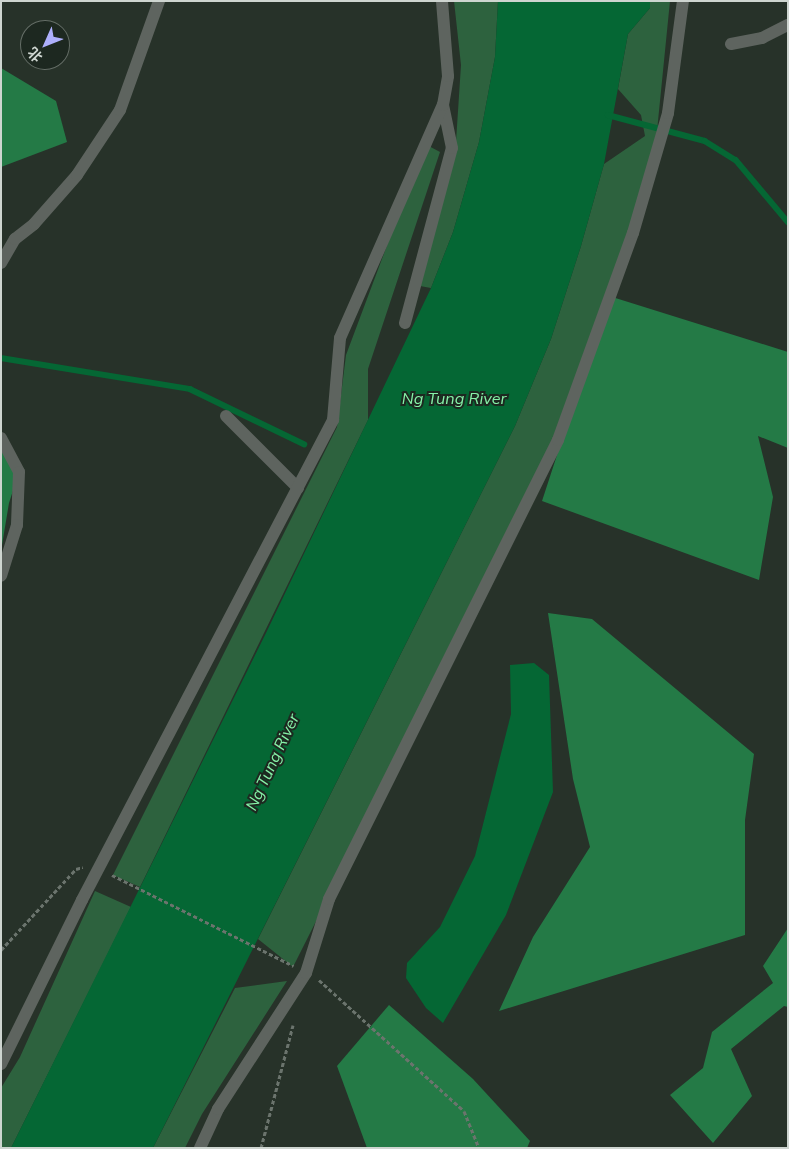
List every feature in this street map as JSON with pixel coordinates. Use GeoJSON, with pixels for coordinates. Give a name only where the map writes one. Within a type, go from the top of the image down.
{"type":"FeatureCollection","features":[{"type":"Feature","properties":{"kind":"street"},"geometry":{"type":"LineString","coordinates":[[1,263],[15,239],[34,224],[77,174],[120,110],[159,1]]}},
{"type":"Feature","properties":{"kind":"street"},"geometry":{"type":"LineString","coordinates":[[1,1064],[82,900],[105,871],[333,420],[340,338],[443,105],[448,76],[442,1]]}},
{"type":"Feature","properties":{"kind":"street"},"geometry":{"type":"LineString","coordinates":[[200,1148],[218,1109],[306,973],[329,899],[558,440],[633,233],[668,112],[682,1]]}},
{"type":"Feature","properties":{"kind":"street"},"geometry":{"type":"LineString","coordinates":[[731,44],[762,38],[788,25]]}},
{"type":"Feature","properties":{"kind":"street"},"geometry":{"type":"LineString","coordinates":[[405,324],[452,148],[443,105]]}},
{"type":"Feature","properties":{"kind":"street"},"geometry":{"type":"LineString","coordinates":[[226,416],[298,488]]}},
{"type":"Feature","properties":{"kind":"street"},"geometry":{"type":"LineString","coordinates":[[1,438],[19,472],[17,525],[1,576]]}},
{"type":"Feature","properties":{"kind":"path"},"geometry":{"type":"LineString","coordinates":[[1,950],[76,869],[87,866],[105,871],[291,964]]}},
{"type":"Feature","properties":{"kind":"path"},"geometry":{"type":"LineString","coordinates":[[306,973],[328,985],[464,1111],[479,1148]]}},
{"type":"Feature","properties":{"kind":"path"},"geometry":{"type":"LineString","coordinates":[[261,1148],[294,1019]]}},
{"type":"Feature","properties":{"kind":"shaded area"},"geometry":{"type":"Polygon","coordinates":[[[454,1],[498,1],[495,57],[479,142],[453,232],[431,288],[420,286],[455,157],[461,65],[454,1]]]}},
{"type":"Feature","properties":{"kind":"shaded area"},"geometry":{"type":"Polygon","coordinates":[[[650,1],[670,1],[657,131],[631,238],[558,440],[293,967],[258,939],[515,426],[551,339],[581,246],[604,164],[645,136],[641,115],[618,89],[628,34],[650,8],[650,1]]]}},
{"type":"Feature","properties":{"kind":"shaded area"},"geometry":{"type":"Polygon","coordinates":[[[1,68],[56,101],[67,142],[1,167],[1,68]]]}},
{"type":"Feature","properties":{"kind":"shaded area"},"geometry":{"type":"Polygon","coordinates":[[[425,144],[440,152],[368,369],[368,420],[140,887],[113,875],[337,427],[346,355],[425,144]]]}},
{"type":"Feature","properties":{"kind":"shaded area"},"geometry":{"type":"Polygon","coordinates":[[[609,296],[788,352],[788,448],[758,436],[773,497],[759,580],[542,501],[609,296]]]}},
{"type":"Feature","properties":{"kind":"shaded area"},"geometry":{"type":"Polygon","coordinates":[[[1,446],[19,472],[9,503],[1,551],[1,446]]]}},
{"type":"Feature","properties":{"kind":"shaded area"},"geometry":{"type":"Polygon","coordinates":[[[548,613],[592,619],[754,754],[745,820],[745,935],[499,1011],[533,937],[590,847],[573,779],[548,613]]]}},
{"type":"Feature","properties":{"kind":"shaded area"},"geometry":{"type":"Polygon","coordinates":[[[95,891],[131,907],[11,1148],[1,1148],[1,1088],[20,1057],[95,891]]]}},
{"type":"Feature","properties":{"kind":"shaded area"},"geometry":{"type":"Polygon","coordinates":[[[788,928],[788,1007],[784,1006],[731,1049],[752,1096],[713,1143],[670,1095],[703,1068],[712,1032],[773,983],[763,966],[788,928]]]}},
{"type":"Feature","properties":{"kind":"shaded area"},"geometry":{"type":"Polygon","coordinates":[[[287,981],[202,1114],[185,1148],[153,1148],[235,988],[287,981]]]}},
{"type":"Feature","properties":{"kind":"shaded area"},"geometry":{"type":"Polygon","coordinates":[[[389,1005],[473,1079],[530,1141],[527,1148],[367,1148],[337,1066],[389,1005]]]}},
{"type":"Feature","properties":{"kind":"water","name":"Ng Tung River"},"geometry":{"type":"Polygon","coordinates":[[[498,1],[650,1],[650,8],[628,34],[604,164],[581,246],[551,339],[515,426],[153,1148],[11,1148],[266,633],[431,288],[453,232],[479,142],[495,57],[498,1]]]}},
{"type":"Feature","properties":{"kind":"water"},"geometry":{"type":"Polygon","coordinates":[[[534,663],[549,675],[553,792],[506,915],[443,1023],[426,1008],[406,978],[407,963],[440,927],[475,856],[511,714],[510,665],[534,663]]]}},
{"type":"Feature","properties":{"kind":"waterway"},"geometry":{"type":"LineString","coordinates":[[608,115],[705,141],[736,160],[788,222]]}},
{"type":"Feature","properties":{"kind":"waterway"},"geometry":{"type":"LineString","coordinates":[[1,358],[190,389],[304,444]]}}]}
